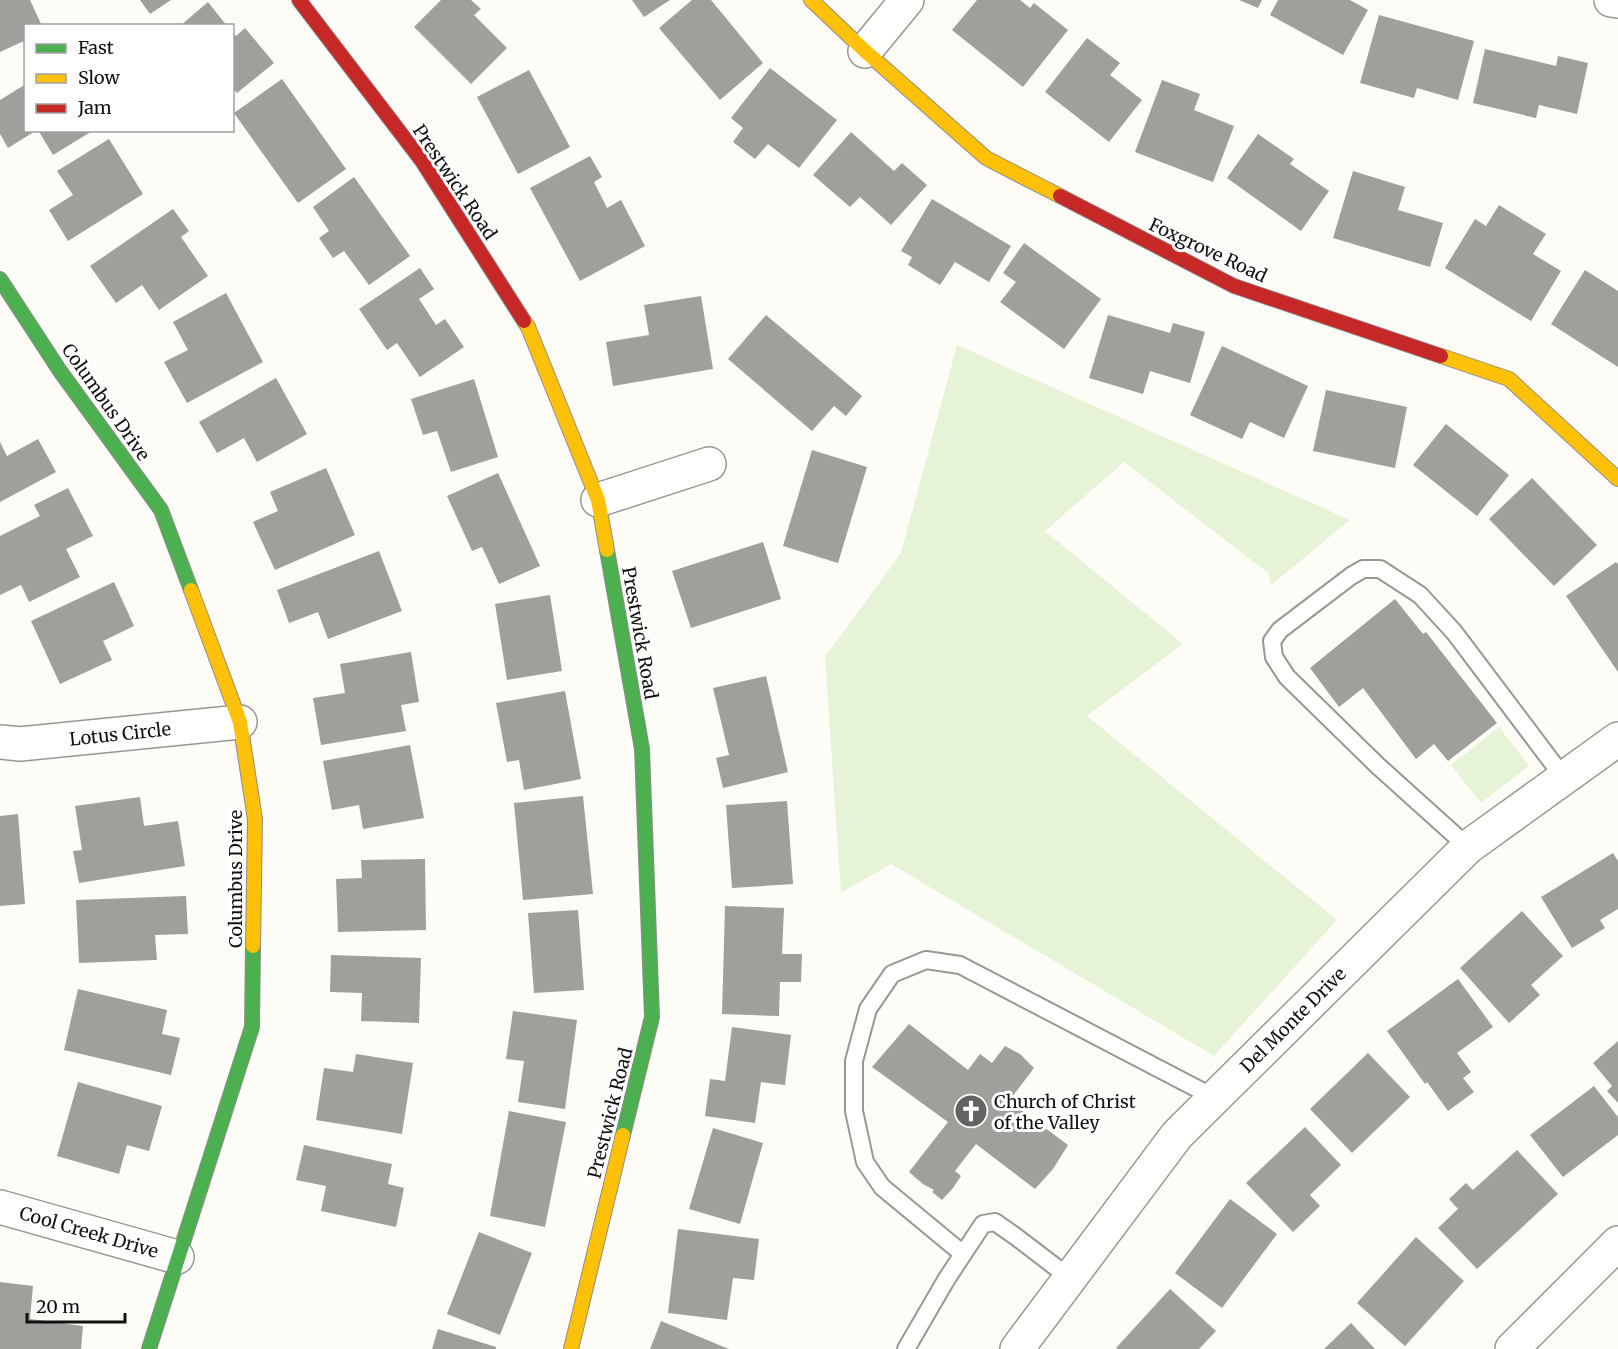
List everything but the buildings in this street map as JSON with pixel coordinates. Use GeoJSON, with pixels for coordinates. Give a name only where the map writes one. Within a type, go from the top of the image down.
{"type":"FeatureCollection","features":[{"type":"Feature","properties":{"kind":"street","name":"Prestwick Road"},"geometry":{"type":"LineString","coordinates":[[299,0],[422,161],[528,327],[598,500],[642,749],[652,1017],[571,1349]]}},
{"type":"Feature","properties":{"kind":"street","name":"Foxgrove Road"},"geometry":{"type":"LineString","coordinates":[[811,0],[986,158],[1234,286],[1509,379],[1618,479]]}},
{"type":"Feature","properties":{"kind":"street"},"geometry":{"type":"LineString","coordinates":[[865,51],[907,0]]}},
{"type":"Feature","properties":{"kind":"street"},"geometry":{"type":"LineString","coordinates":[[1611,0],[1618,1]]}},
{"type":"Feature","properties":{"kind":"street","name":"Columbus Drive"},"geometry":{"type":"LineString","coordinates":[[0,279],[60,371],[161,510],[240,722],[255,819],[252,1027],[149,1349]]}},
{"type":"Feature","properties":{"kind":"street"},"geometry":{"type":"LineString","coordinates":[[598,500],[709,465]]}},
{"type":"Feature","properties":{"kind":"street","name":"Lotus Circle"},"geometry":{"type":"LineString","coordinates":[[0,742],[20,744],[240,722]]}},
{"type":"Feature","properties":{"kind":"street","name":"Del Monte Drive"},"geometry":{"type":"LineString","coordinates":[[1017,1349],[1177,1135],[1468,848],[1618,739]]}},
{"type":"Feature","properties":{"kind":"street","name":"Cool Creek Drive"},"geometry":{"type":"LineString","coordinates":[[0,1207],[177,1257]]}},
{"type":"Feature","properties":{"kind":"street"},"geometry":{"type":"LineString","coordinates":[[1512,1349],[1618,1243]]}},
{"type":"Feature","properties":{"kind":"lane"},"geometry":{"type":"LineString","coordinates":[[1468,848],[1377,765],[1287,677],[1274,657],[1272,640],[1280,630],[1351,576],[1363,569],[1380,569],[1420,595],[1454,632],[1564,778]]}},
{"type":"Feature","properties":{"kind":"lane"},"geometry":{"type":"LineString","coordinates":[[963,1254],[882,1187],[865,1162],[854,1111],[854,1061],[868,1009],[892,974],[926,960],[960,965],[1215,1098]]}},
{"type":"Feature","properties":{"kind":"lane"},"geometry":{"type":"LineString","coordinates":[[906,1349],[946,1280],[983,1224],[995,1222],[1070,1278]]}},
{"type":"Feature","properties":{"kind":"green space"},"geometry":{"type":"Polygon","coordinates":[[[957,345],[1350,520],[1271,585],[1268,573],[1124,462],[1045,531],[1183,644],[1087,716],[1337,920],[1214,1056],[891,864],[841,893],[825,657],[901,553],[957,345]]]}},
{"type":"Feature","properties":{"kind":"green space"},"geometry":{"type":"Polygon","coordinates":[[[1499,727],[1529,766],[1481,803],[1451,765],[1499,727]]]}},
{"type":"Feature","properties":{"kind":"traffic: fast"},"geometry":{"type":"LineString","coordinates":[[0,279],[60,371],[161,510],[191,590]]}},
{"type":"Feature","properties":{"kind":"traffic: fast"},"geometry":{"type":"LineString","coordinates":[[607,550],[642,749],[652,1017],[623,1135]]}},
{"type":"Feature","properties":{"kind":"traffic: fast"},"geometry":{"type":"LineString","coordinates":[[149,1349],[252,1027],[253,946]]}},
{"type":"Feature","properties":{"kind":"traffic: slow"},"geometry":{"type":"LineString","coordinates":[[811,0],[986,158],[1060,196]]}},
{"type":"Feature","properties":{"kind":"traffic: slow"},"geometry":{"type":"LineString","coordinates":[[524,321],[598,500],[607,550]]}},
{"type":"Feature","properties":{"kind":"traffic: slow"},"geometry":{"type":"LineString","coordinates":[[1441,356],[1509,379],[1618,479]]}},
{"type":"Feature","properties":{"kind":"traffic: slow"},"geometry":{"type":"LineString","coordinates":[[191,590],[240,722],[255,819],[253,946]]}},
{"type":"Feature","properties":{"kind":"traffic: slow"},"geometry":{"type":"LineString","coordinates":[[571,1349],[623,1135]]}},
{"type":"Feature","properties":{"kind":"traffic: jam"},"geometry":{"type":"LineString","coordinates":[[299,0],[422,161],[524,321]]}},
{"type":"Feature","properties":{"kind":"traffic: jam"},"geometry":{"type":"LineString","coordinates":[[1060,196],[1234,286],[1441,356]]}},
{"type":"Feature","properties":{"kind":"place","name":"Church of Christ of the Valley"},"geometry":{"type":"Point","coordinates":[971,1111]}}]}
